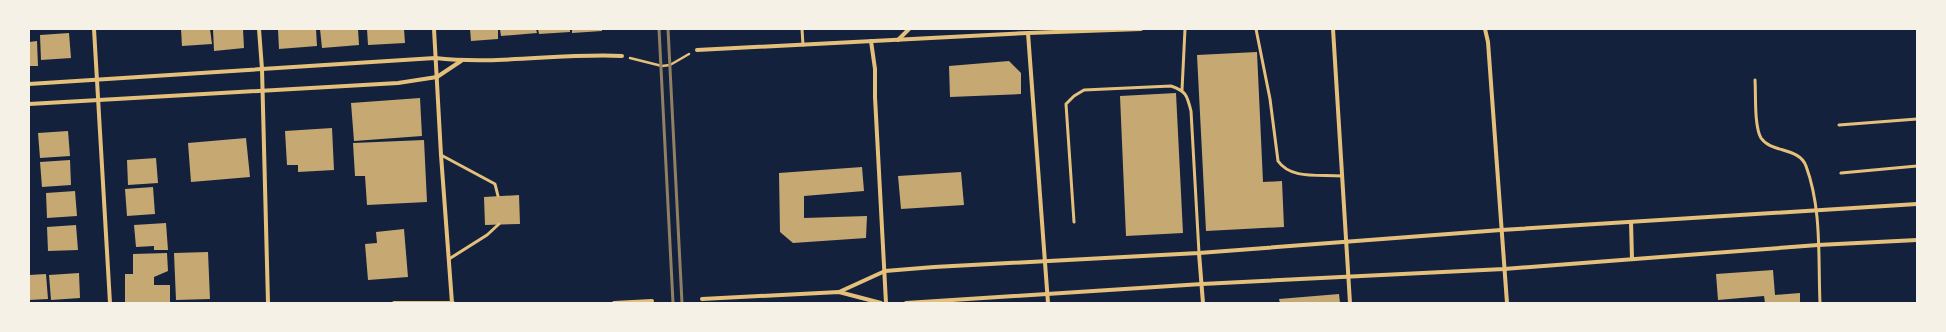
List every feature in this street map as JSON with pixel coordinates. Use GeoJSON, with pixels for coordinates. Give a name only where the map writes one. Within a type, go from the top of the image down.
{"type":"FeatureCollection","features":[{"type":"Feature","properties":{"kind":"street"},"geometry":{"type":"LineString","coordinates":[[94,29],[110,303]]}},
{"type":"Feature","properties":{"kind":"street"},"geometry":{"type":"LineString","coordinates":[[259,29],[262,69],[268,303]]}},
{"type":"Feature","properties":{"kind":"street"},"geometry":{"type":"LineString","coordinates":[[394,303],[453,303],[441,155],[434,29]]}},
{"type":"Feature","properties":{"kind":"street"},"geometry":{"type":"LineString","coordinates":[[898,40],[909,29]]}},
{"type":"Feature","properties":{"kind":"street"},"geometry":{"type":"LineString","coordinates":[[697,50],[1028,33],[1141,29]]}},
{"type":"Feature","properties":{"kind":"street"},"geometry":{"type":"LineString","coordinates":[[1333,29],[1345,243],[1350,303]]}},
{"type":"Feature","properties":{"kind":"street"},"geometry":{"type":"LineString","coordinates":[[1485,29],[1488,42],[1507,303]]}},
{"type":"Feature","properties":{"kind":"street"},"geometry":{"type":"LineString","coordinates":[[1028,33],[1048,303]]}},
{"type":"Feature","properties":{"kind":"street"},"geometry":{"type":"LineString","coordinates":[[871,41],[875,69],[875,97],[886,303]]}},
{"type":"Feature","properties":{"kind":"street"},"geometry":{"type":"LineString","coordinates":[[29,84],[435,58],[462,61],[595,55],[622,56]]}},
{"type":"Feature","properties":{"kind":"street"},"geometry":{"type":"LineString","coordinates":[[29,104],[262,92],[398,83],[437,77],[462,61]]}},
{"type":"Feature","properties":{"kind":"street"},"geometry":{"type":"LineString","coordinates":[[839,292],[885,271],[1199,253],[1501,230],[1917,204]]}},
{"type":"Feature","properties":{"kind":"street"},"geometry":{"type":"LineString","coordinates":[[1630,222],[1632,259]]}},
{"type":"Feature","properties":{"kind":"street"},"geometry":{"type":"LineString","coordinates":[[906,303],[1202,284],[1504,269],[1818,245],[1917,240]]}},
{"type":"Feature","properties":{"kind":"street"},"geometry":{"type":"LineString","coordinates":[[1199,253],[1203,303]]}},
{"type":"Feature","properties":{"kind":"street"},"geometry":{"type":"LineString","coordinates":[[702,299],[839,292],[881,303]]}},
{"type":"Feature","properties":{"kind":"street"},"geometry":{"type":"LineString","coordinates":[[614,303],[652,302]]}},
{"type":"Feature","properties":{"kind":"lane"},"geometry":{"type":"LineString","coordinates":[[802,29],[803,45]]}},
{"type":"Feature","properties":{"kind":"lane"},"geometry":{"type":"LineString","coordinates":[[1182,90],[1185,29]]}},
{"type":"Feature","properties":{"kind":"lane"},"geometry":{"type":"LineString","coordinates":[[1256,29],[1270,99],[1278,161],[1283,168],[1297,174],[1342,176]]}},
{"type":"Feature","properties":{"kind":"lane"},"geometry":{"type":"LineString","coordinates":[[1755,80],[1760,136],[1772,146],[1795,154],[1806,165],[1817,210],[1820,303]]}},
{"type":"Feature","properties":{"kind":"lane"},"geometry":{"type":"LineString","coordinates":[[1074,222],[1066,104],[1074,96],[1084,90],[1171,86],[1182,90],[1188,99],[1191,111],[1199,253]]}},
{"type":"Feature","properties":{"kind":"lane"},"geometry":{"type":"LineString","coordinates":[[1839,125],[1917,119]]}},
{"type":"Feature","properties":{"kind":"lane"},"geometry":{"type":"LineString","coordinates":[[441,155],[495,184],[498,196]]}},
{"type":"Feature","properties":{"kind":"lane"},"geometry":{"type":"LineString","coordinates":[[1841,173],[1917,166]]}},
{"type":"Feature","properties":{"kind":"lane"},"geometry":{"type":"LineString","coordinates":[[449,259],[487,235],[499,224]]}},
{"type":"Feature","properties":{"kind":"path"},"geometry":{"type":"LineString","coordinates":[[622,56],[662,66],[670,65],[697,50]]}},
{"type":"Feature","properties":{"kind":"building"},"geometry":{"type":"Polygon","coordinates":[[[181,29],[210,29],[212,44],[182,46],[181,29]]]}},
{"type":"Feature","properties":{"kind":"building"},"geometry":{"type":"Polygon","coordinates":[[[213,29],[243,29],[244,48],[214,51],[213,29]]]}},
{"type":"Feature","properties":{"kind":"building"},"geometry":{"type":"Polygon","coordinates":[[[278,29],[316,29],[317,46],[279,49],[278,29]]]}},
{"type":"Feature","properties":{"kind":"building"},"geometry":{"type":"Polygon","coordinates":[[[320,29],[358,29],[359,45],[322,48],[320,29]]]}},
{"type":"Feature","properties":{"kind":"building"},"geometry":{"type":"Polygon","coordinates":[[[367,29],[404,29],[405,43],[368,45],[367,29]]]}},
{"type":"Feature","properties":{"kind":"building"},"geometry":{"type":"Polygon","coordinates":[[[470,29],[498,29],[498,39],[471,41],[470,29]]]}},
{"type":"Feature","properties":{"kind":"building"},"geometry":{"type":"Polygon","coordinates":[[[500,29],[536,29],[537,33],[501,36],[500,29]]]}},
{"type":"Feature","properties":{"kind":"building"},"geometry":{"type":"Polygon","coordinates":[[[538,29],[570,29],[570,32],[539,34],[538,29]]]}},
{"type":"Feature","properties":{"kind":"building"},"geometry":{"type":"Polygon","coordinates":[[[572,29],[602,29],[602,31],[572,33],[572,29]]]}},
{"type":"Feature","properties":{"kind":"building"},"geometry":{"type":"Polygon","coordinates":[[[69,33],[71,58],[41,60],[40,35],[69,33]]]}},
{"type":"Feature","properties":{"kind":"building"},"geometry":{"type":"Polygon","coordinates":[[[37,41],[38,66],[29,66],[29,42],[37,41]]]}},
{"type":"Feature","properties":{"kind":"building"},"geometry":{"type":"Polygon","coordinates":[[[1257,52],[1263,182],[1282,181],[1284,227],[1206,231],[1197,55],[1257,52]]]}},
{"type":"Feature","properties":{"kind":"building"},"geometry":{"type":"Polygon","coordinates":[[[1009,61],[1021,73],[1021,94],[950,97],[949,66],[1009,61]]]}},
{"type":"Feature","properties":{"kind":"building"},"geometry":{"type":"Polygon","coordinates":[[[1176,93],[1183,233],[1126,236],[1120,96],[1176,93]]]}},
{"type":"Feature","properties":{"kind":"building"},"geometry":{"type":"Polygon","coordinates":[[[420,98],[422,136],[354,141],[351,103],[420,98]]]}},
{"type":"Feature","properties":{"kind":"building"},"geometry":{"type":"Polygon","coordinates":[[[332,128],[334,170],[298,172],[298,165],[287,165],[285,131],[332,128]]]}},
{"type":"Feature","properties":{"kind":"building"},"geometry":{"type":"Polygon","coordinates":[[[68,131],[70,156],[40,158],[38,133],[68,131]]]}},
{"type":"Feature","properties":{"kind":"building"},"geometry":{"type":"Polygon","coordinates":[[[246,138],[250,177],[191,182],[188,143],[246,138]]]}},
{"type":"Feature","properties":{"kind":"building"},"geometry":{"type":"Polygon","coordinates":[[[424,140],[427,202],[367,205],[365,176],[355,176],[353,143],[424,140]]]}},
{"type":"Feature","properties":{"kind":"building"},"geometry":{"type":"Polygon","coordinates":[[[156,158],[158,183],[128,185],[127,160],[156,158]]]}},
{"type":"Feature","properties":{"kind":"building"},"geometry":{"type":"Polygon","coordinates":[[[70,160],[71,185],[42,187],[40,162],[70,160]]]}},
{"type":"Feature","properties":{"kind":"building"},"geometry":{"type":"Polygon","coordinates":[[[862,167],[864,191],[804,196],[804,218],[867,216],[866,238],[793,243],[780,232],[779,173],[862,167]]]}},
{"type":"Feature","properties":{"kind":"building"},"geometry":{"type":"Polygon","coordinates":[[[961,172],[964,205],[901,209],[898,176],[961,172]]]}},
{"type":"Feature","properties":{"kind":"building"},"geometry":{"type":"Polygon","coordinates":[[[153,187],[155,214],[127,216],[125,189],[153,187]]]}},
{"type":"Feature","properties":{"kind":"building"},"geometry":{"type":"Polygon","coordinates":[[[75,191],[77,216],[47,218],[46,193],[75,191]]]}},
{"type":"Feature","properties":{"kind":"building"},"geometry":{"type":"Polygon","coordinates":[[[519,195],[520,224],[485,225],[484,197],[519,195]]]}},
{"type":"Feature","properties":{"kind":"building"},"geometry":{"type":"Polygon","coordinates":[[[166,223],[168,250],[154,250],[154,246],[136,247],[134,225],[166,223]]]}},
{"type":"Feature","properties":{"kind":"building"},"geometry":{"type":"Polygon","coordinates":[[[76,225],[78,250],[48,251],[47,227],[76,225]]]}},
{"type":"Feature","properties":{"kind":"building"},"geometry":{"type":"Polygon","coordinates":[[[404,229],[408,277],[368,280],[365,244],[377,243],[376,232],[404,229]]]}},
{"type":"Feature","properties":{"kind":"building"},"geometry":{"type":"Polygon","coordinates":[[[208,252],[210,299],[176,300],[174,253],[208,252]]]}},
{"type":"Feature","properties":{"kind":"building"},"geometry":{"type":"Polygon","coordinates":[[[167,253],[168,271],[154,277],[154,285],[170,285],[170,303],[125,303],[125,274],[133,274],[133,254],[167,253]]]}},
{"type":"Feature","properties":{"kind":"building"},"geometry":{"type":"Polygon","coordinates":[[[1773,270],[1775,295],[1800,293],[1800,303],[1765,303],[1764,296],[1718,300],[1716,274],[1773,270]]]}},
{"type":"Feature","properties":{"kind":"building"},"geometry":{"type":"Polygon","coordinates":[[[79,273],[80,298],[51,300],[49,275],[79,273]]]}},
{"type":"Feature","properties":{"kind":"building"},"geometry":{"type":"Polygon","coordinates":[[[46,274],[48,299],[29,300],[29,275],[46,274]]]}},
{"type":"Feature","properties":{"kind":"building"},"geometry":{"type":"Polygon","coordinates":[[[1339,294],[1340,303],[1280,303],[1279,299],[1339,294]]]}},
{"type":"Feature","properties":{"kind":"railway"},"geometry":{"type":"LineString","coordinates":[[659,29],[673,303]]}},
{"type":"Feature","properties":{"kind":"railway"},"geometry":{"type":"LineString","coordinates":[[668,29],[682,303]]}}]}
